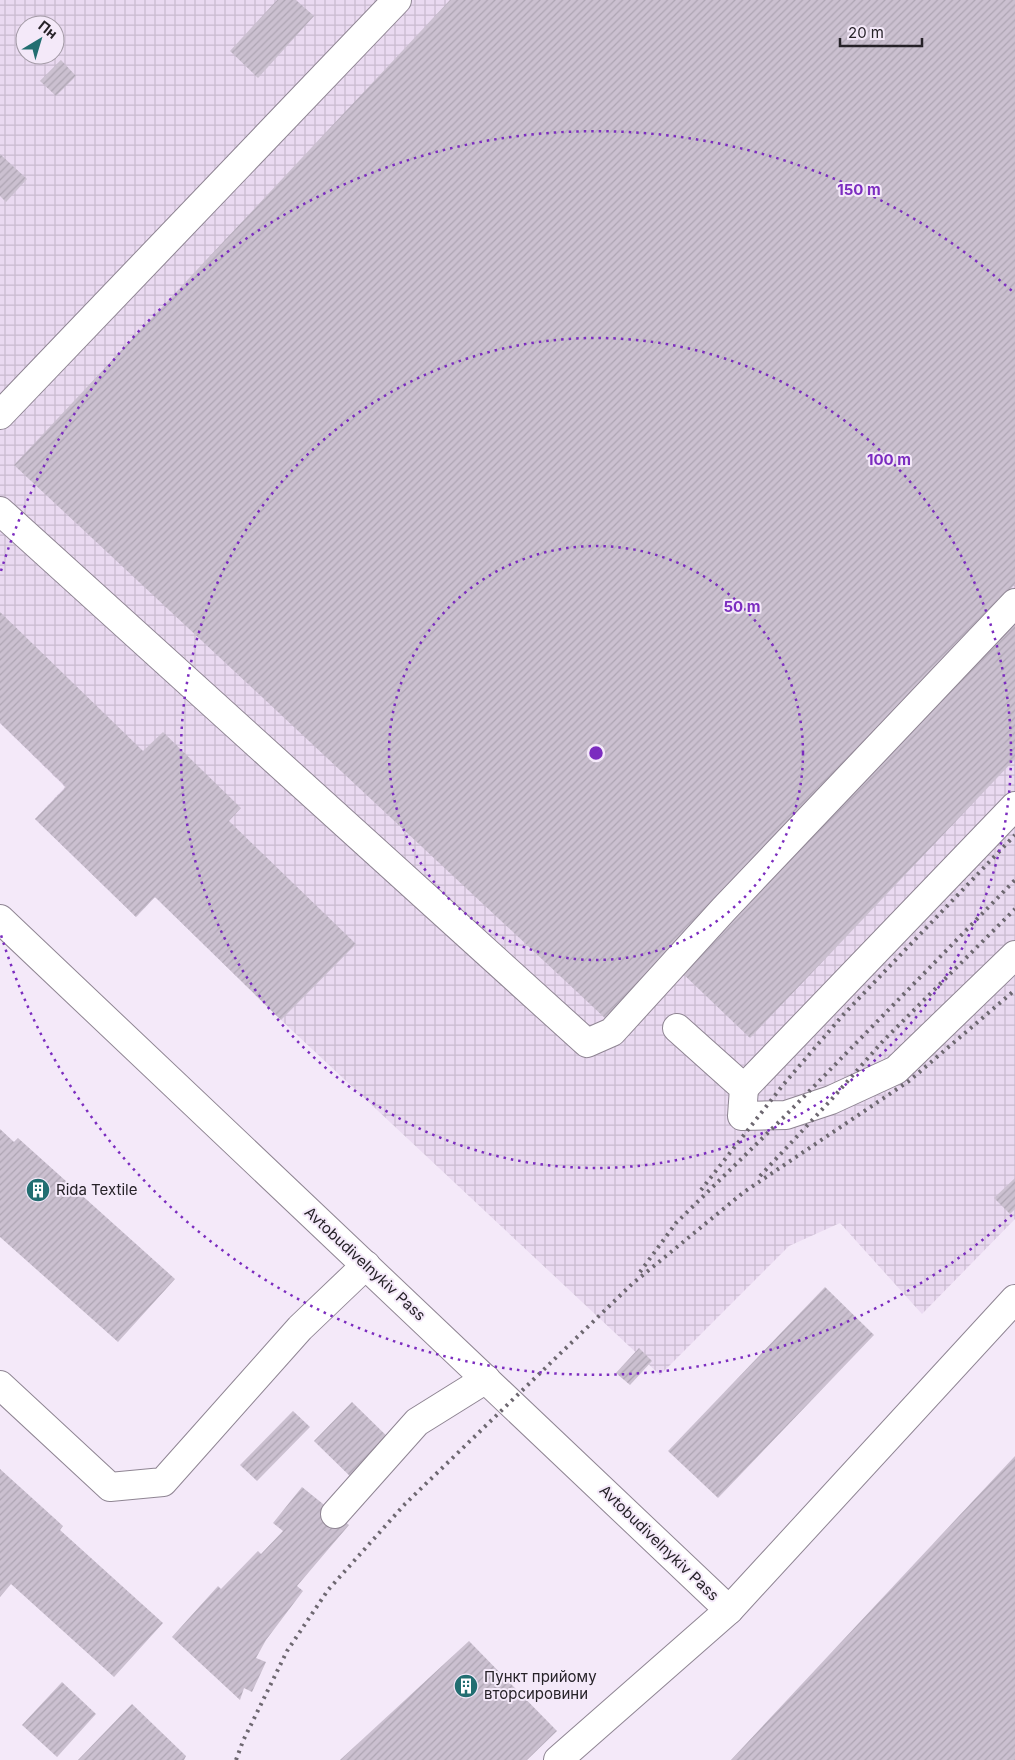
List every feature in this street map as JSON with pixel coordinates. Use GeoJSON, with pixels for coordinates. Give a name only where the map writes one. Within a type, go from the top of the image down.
{"type":"FeatureCollection","features":[{"type":"Feature","properties":{"kind":"street"},"geometry":{"type":"LineString","coordinates":[[0,415],[397,0]]}},
{"type":"Feature","properties":{"kind":"street"},"geometry":{"type":"LineString","coordinates":[[0,511],[587,1042],[612,1032],[724,909],[1015,603]]}},
{"type":"Feature","properties":{"kind":"street"},"geometry":{"type":"LineString","coordinates":[[1015,806],[744,1088],[742,1116],[786,1115],[832,1100],[896,1070],[1015,956]]}},
{"type":"Feature","properties":{"kind":"street","name":"Avtobudivelnykiv Pass"},"geometry":{"type":"LineString","coordinates":[[0,919],[729,1610]]}},
{"type":"Feature","properties":{"kind":"street"},"geometry":{"type":"LineString","coordinates":[[677,1028],[744,1088]]}},
{"type":"Feature","properties":{"kind":"street"},"geometry":{"type":"LineString","coordinates":[[0,1385],[110,1488],[163,1482],[300,1328],[366,1265]]}},
{"type":"Feature","properties":{"kind":"street"},"geometry":{"type":"LineString","coordinates":[[558,1760],[729,1610],[1015,1299]]}},
{"type":"Feature","properties":{"kind":"street"},"geometry":{"type":"LineString","coordinates":[[335,1514],[417,1422],[486,1379]]}},
{"type":"Feature","properties":{"kind":"shaded area"},"geometry":{"type":"Polygon","coordinates":[[[0,0],[1015,0],[1015,1219],[922,1314],[840,1223],[789,1246],[660,1375],[281,1020],[155,897],[136,917],[35,819],[65,787],[0,723],[0,0]]]}},
{"type":"Feature","properties":{"kind":"building"},"geometry":{"type":"Polygon","coordinates":[[[277,0],[296,0],[314,16],[258,78],[230,51],[277,0]]]}},
{"type":"Feature","properties":{"kind":"building"},"geometry":{"type":"Polygon","coordinates":[[[450,0],[1015,0],[1015,584],[607,1020],[14,465],[450,0]]]}},
{"type":"Feature","properties":{"kind":"building"},"geometry":{"type":"Polygon","coordinates":[[[65,64],[76,76],[56,96],[40,81],[56,65],[65,64]]]}},
{"type":"Feature","properties":{"kind":"building"},"geometry":{"type":"Polygon","coordinates":[[[0,154],[27,179],[6,202],[0,196],[0,154]]]}},
{"type":"Feature","properties":{"kind":"building"},"geometry":{"type":"Polygon","coordinates":[[[0,612],[143,751],[163,732],[241,808],[229,821],[356,944],[281,1020],[155,897],[136,917],[35,819],[66,787],[0,723],[0,612]]]}},
{"type":"Feature","properties":{"kind":"building"},"geometry":{"type":"Polygon","coordinates":[[[1015,617],[1015,759],[750,1038],[680,971],[1015,617]]]}},
{"type":"Feature","properties":{"kind":"building","name":"Rida Textile"},"geometry":{"type":"Polygon","coordinates":[[[0,1129],[14,1142],[18,1138],[175,1279],[118,1342],[0,1237],[0,1129]]]}},
{"type":"Feature","properties":{"kind":"building"},"geometry":{"type":"Polygon","coordinates":[[[1015,1178],[1015,1209],[1010,1214],[994,1198],[1015,1178]]]}},
{"type":"Feature","properties":{"kind":"building"},"geometry":{"type":"Polygon","coordinates":[[[825,1287],[874,1335],[718,1498],[668,1451],[825,1287]]]}},
{"type":"Feature","properties":{"kind":"building"},"geometry":{"type":"Polygon","coordinates":[[[639,1348],[652,1361],[630,1385],[616,1373],[639,1348]]]}},
{"type":"Feature","properties":{"kind":"building"},"geometry":{"type":"Polygon","coordinates":[[[352,1402],[396,1445],[358,1484],[314,1441],[352,1402]]]}},
{"type":"Feature","properties":{"kind":"building"},"geometry":{"type":"Polygon","coordinates":[[[293,1411],[310,1427],[257,1481],[240,1465],[293,1411]]]}},
{"type":"Feature","properties":{"kind":"building"},"geometry":{"type":"Polygon","coordinates":[[[1015,1456],[1015,1760],[731,1760],[1015,1456]]]}},
{"type":"Feature","properties":{"kind":"building"},"geometry":{"type":"Polygon","coordinates":[[[0,1469],[63,1526],[60,1530],[163,1623],[114,1677],[11,1584],[0,1597],[0,1469]]]}},
{"type":"Feature","properties":{"kind":"building"},"geometry":{"type":"Polygon","coordinates":[[[302,1487],[349,1525],[297,1586],[303,1591],[266,1640],[256,1658],[266,1662],[252,1692],[244,1688],[240,1700],[172,1637],[218,1586],[221,1589],[258,1551],[261,1554],[283,1531],[273,1523],[302,1487]]]}},
{"type":"Feature","properties":{"kind":"building","name":"Пункт прийому вторсировини"},"geometry":{"type":"Polygon","coordinates":[[[469,1641],[557,1731],[527,1760],[340,1760],[469,1641]]]}},
{"type":"Feature","properties":{"kind":"building"},"geometry":{"type":"Polygon","coordinates":[[[62,1682],[96,1714],[57,1757],[22,1725],[62,1682]]]}},
{"type":"Feature","properties":{"kind":"building"},"geometry":{"type":"Polygon","coordinates":[[[132,1704],[186,1756],[184,1760],[78,1760],[132,1704]]]}},
{"type":"Feature","properties":{"kind":"railway"},"geometry":{"type":"LineString","coordinates":[[701,1190],[783,1085],[843,1015],[1015,835]]}},
{"type":"Feature","properties":{"kind":"railway"},"geometry":{"type":"LineString","coordinates":[[640,1272],[676,1223],[786,1115],[1015,880]]}},
{"type":"Feature","properties":{"kind":"railway"},"geometry":{"type":"LineString","coordinates":[[760,1176],[883,1041],[1015,909]]}},
{"type":"Feature","properties":{"kind":"railway"},"geometry":{"type":"LineString","coordinates":[[236,1760],[243,1741],[287,1651],[328,1590],[405,1504],[632,1284],[744,1192],[909,1081],[1015,990]]}},
{"type":"Feature","properties":{"kind":"place","name":"Rida Textile"},"geometry":{"type":"Point","coordinates":[38,1190]}},
{"type":"Feature","properties":{"kind":"place","name":"Пункт прийому вторсировини"},"geometry":{"type":"Point","coordinates":[466,1686]}}]}
